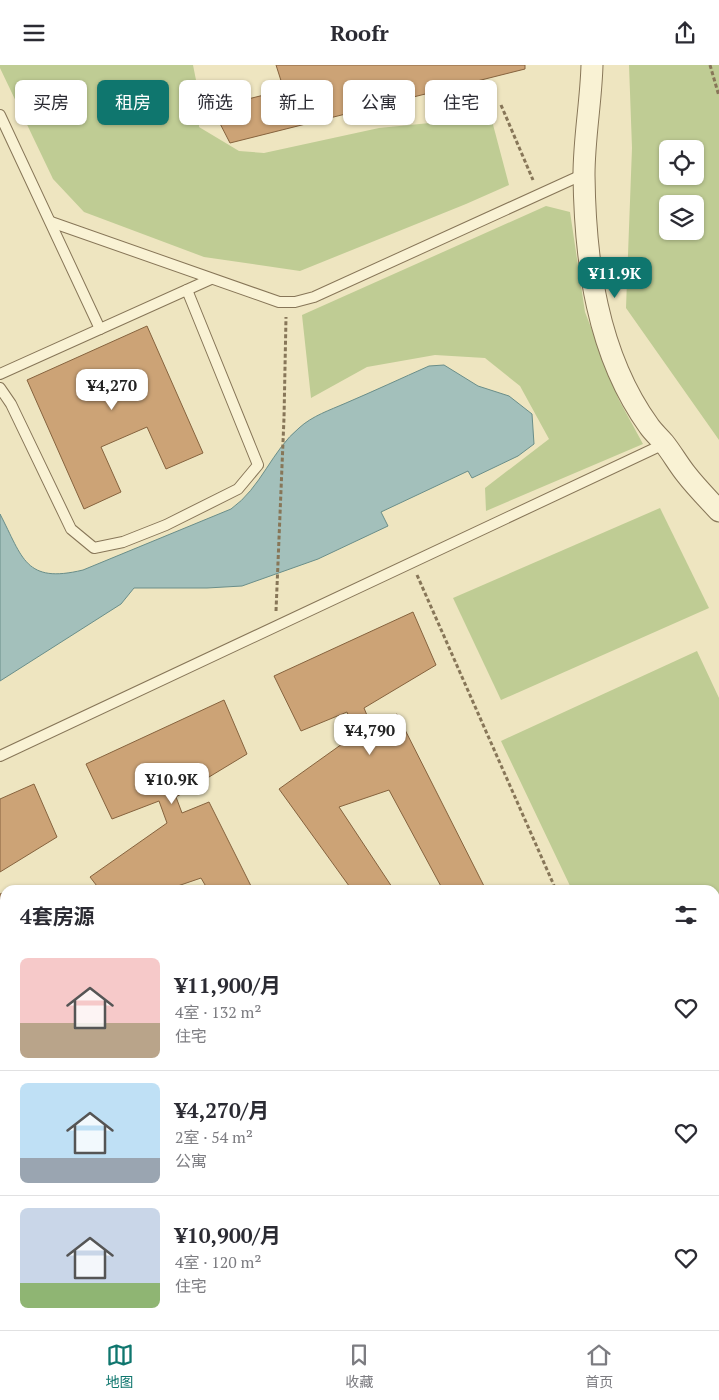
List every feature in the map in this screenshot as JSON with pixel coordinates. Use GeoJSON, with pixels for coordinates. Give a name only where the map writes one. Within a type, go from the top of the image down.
{"type":"FeatureCollection","features":[{"type":"Feature","properties":{"kind":"street"},"geometry":{"type":"LineString","coordinates":[[592,65],[584,174],[587,244],[602,327],[615,362],[630,394],[649,425],[687,475],[719,511]]}},
{"type":"Feature","properties":{"kind":"lane"},"geometry":{"type":"LineString","coordinates":[[0,115],[100,329]]}},
{"type":"Feature","properties":{"kind":"lane"},"geometry":{"type":"LineString","coordinates":[[51,222],[211,279],[286,303],[314,297],[584,174]]}},
{"type":"Feature","properties":{"kind":"lane"},"geometry":{"type":"LineString","coordinates":[[0,374],[211,279]]}},
{"type":"Feature","properties":{"kind":"lane"},"geometry":{"type":"LineString","coordinates":[[0,388],[11,404],[71,529],[94,548],[122,542],[166,525],[238,489],[258,465],[187,290]]}},
{"type":"Feature","properties":{"kind":"lane"},"geometry":{"type":"LineString","coordinates":[[0,756],[664,443]]}},
{"type":"Feature","properties":{"kind":"path"},"geometry":{"type":"LineString","coordinates":[[710,65],[719,96]]}},
{"type":"Feature","properties":{"kind":"path"},"geometry":{"type":"LineString","coordinates":[[501,105],[540,195]]}},
{"type":"Feature","properties":{"kind":"path"},"geometry":{"type":"LineString","coordinates":[[275,626],[284,418],[286,303]]}},
{"type":"Feature","properties":{"kind":"path"},"geometry":{"type":"LineString","coordinates":[[412,562],[554,885]]}},
{"type":"Feature","properties":{"kind":"green space"},"geometry":{"type":"Polygon","coordinates":[[[0,65],[193,65],[196,80],[179,80],[179,125],[199,125],[199,127],[239,151],[264,153],[379,128],[425,123],[425,125],[493,125],[509,185],[300,271],[204,257],[84,212],[53,179],[27,125],[87,125],[87,80],[15,80],[15,99],[0,65]]]}},
{"type":"Feature","properties":{"kind":"green space"},"geometry":{"type":"Polygon","coordinates":[[[629,65],[719,65],[719,440],[626,308],[632,148],[629,65]]]}},
{"type":"Feature","properties":{"kind":"green space"},"geometry":{"type":"Polygon","coordinates":[[[546,206],[570,212],[585,312],[619,400],[643,444],[486,511],[485,488],[549,439],[520,386],[485,358],[435,355],[367,367],[311,398],[302,315],[546,206]]]}},
{"type":"Feature","properties":{"kind":"green space"},"geometry":{"type":"Polygon","coordinates":[[[660,508],[709,608],[501,700],[453,598],[660,508]]]}},
{"type":"Feature","properties":{"kind":"green space"},"geometry":{"type":"Polygon","coordinates":[[[697,651],[719,698],[719,885],[570,885],[501,741],[697,651]]]}},
{"type":"Feature","properties":{"kind":"water"},"geometry":{"type":"Polygon","coordinates":[[[444,365],[478,386],[509,396],[532,414],[534,444],[518,456],[472,478],[468,471],[381,512],[388,526],[318,559],[242,586],[134,588],[121,604],[0,681],[0,514],[21,555],[28,564],[37,570],[49,573],[83,570],[231,509],[259,480],[281,447],[299,428],[310,420],[429,366],[444,365]]]}},
{"type":"Feature","properties":{"kind":"building"},"geometry":{"type":"Polygon","coordinates":[[[276,65],[525,65],[525,69],[481,80],[425,80],[425,94],[415,97],[415,80],[343,80],[343,115],[333,117],[333,80],[281,80],[276,65]]]}},
{"type":"Feature","properties":{"kind":"building"},"geometry":{"type":"Polygon","coordinates":[[[261,96],[261,125],[302,125],[230,143],[221,125],[251,125],[251,98],[261,96]]]}},
{"type":"Feature","properties":{"kind":"building"},"geometry":{"type":"Polygon","coordinates":[[[147,326],[203,453],[166,469],[147,427],[101,447],[121,492],[84,509],[27,380],[147,326]]]}},
{"type":"Feature","properties":{"kind":"building"},"geometry":{"type":"Polygon","coordinates":[[[413,612],[436,665],[364,708],[371,725],[397,714],[483,885],[440,885],[389,790],[339,807],[391,885],[348,885],[279,789],[356,734],[347,712],[301,731],[274,676],[413,612]]]}},
{"type":"Feature","properties":{"kind":"building"},"geometry":{"type":"Polygon","coordinates":[[[224,700],[247,754],[176,797],[182,813],[209,802],[250,885],[205,885],[201,878],[181,885],[96,885],[90,877],[167,823],[159,801],[112,819],[86,764],[224,700]]]}},
{"type":"Feature","properties":{"kind":"building"},"geometry":{"type":"Polygon","coordinates":[[[34,784],[57,837],[0,872],[0,799],[34,784]]]}}]}
